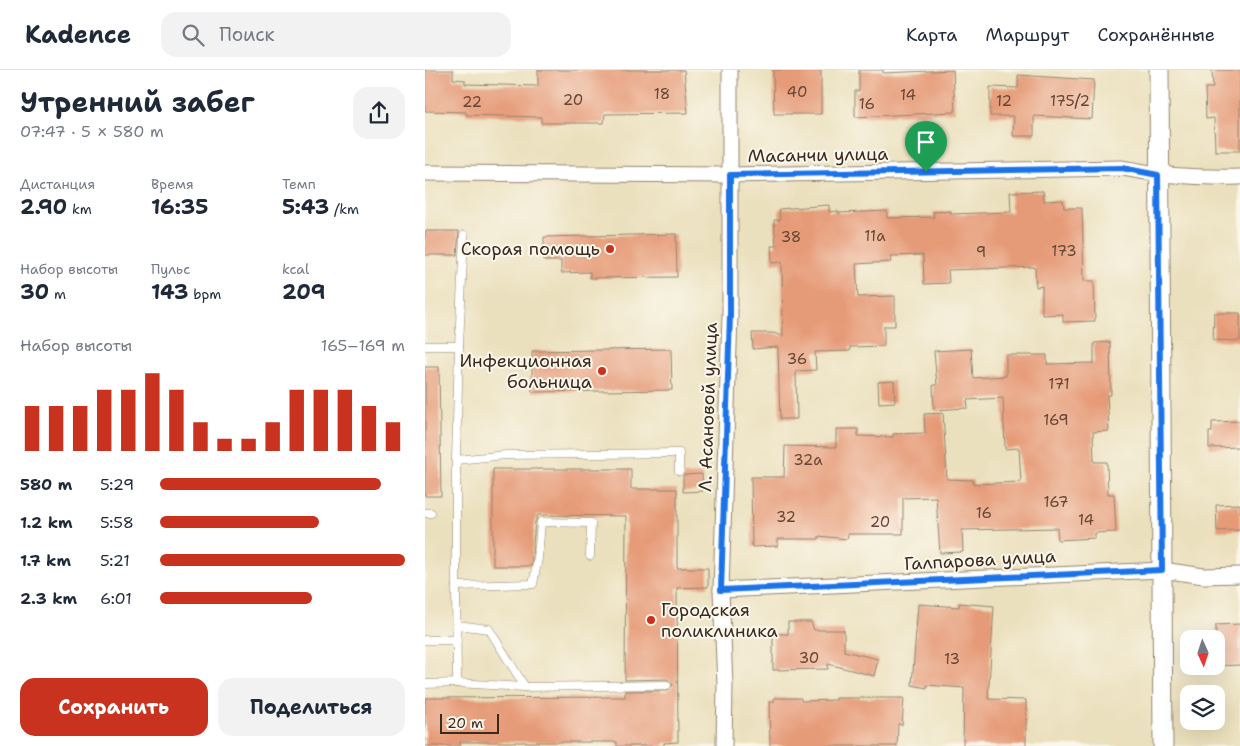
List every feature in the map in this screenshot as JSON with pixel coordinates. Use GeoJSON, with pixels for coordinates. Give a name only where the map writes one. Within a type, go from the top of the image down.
{"type":"FeatureCollection","features":[{"type":"Feature","properties":{"kind":"street","name":"Л. Асановой улица"},"geometry":{"type":"LineString","coordinates":[[724,746],[725,684],[721,590],[730,315],[730,70]]}},
{"type":"Feature","properties":{"kind":"street"},"geometry":{"type":"LineString","coordinates":[[1159,70],[1158,175],[1163,746]]}},
{"type":"Feature","properties":{"kind":"street","name":"Масанчи улица"},"geometry":{"type":"LineString","coordinates":[[425,173],[730,175],[1122,168],[1158,175],[1199,178],[1240,177]]}},
{"type":"Feature","properties":{"kind":"street","name":"Галпарова улица"},"geometry":{"type":"LineString","coordinates":[[721,590],[1162,570],[1204,576],[1240,575]]}},
{"type":"Feature","properties":{"kind":"lane"},"geometry":{"type":"LineString","coordinates":[[457,683],[456,460],[464,235]]}},
{"type":"Feature","properties":{"kind":"lane"},"geometry":{"type":"LineString","coordinates":[[425,346],[459,346]]}},
{"type":"Feature","properties":{"kind":"lane"},"geometry":{"type":"LineString","coordinates":[[456,460],[506,455],[679,453],[679,471]]}},
{"type":"Feature","properties":{"kind":"lane"},"geometry":{"type":"LineString","coordinates":[[456,586],[533,584],[538,558],[541,522],[591,523],[590,556]]}},
{"type":"Feature","properties":{"kind":"lane"},"geometry":{"type":"LineString","coordinates":[[457,626],[489,629],[525,687]]}},
{"type":"Feature","properties":{"kind":"lane"},"geometry":{"type":"LineString","coordinates":[[425,640],[457,640]]}},
{"type":"Feature","properties":{"kind":"lane"},"geometry":{"type":"LineString","coordinates":[[425,684],[457,683],[525,687],[667,685]]}},
{"type":"Feature","properties":{"kind":"building"},"geometry":{"type":"Polygon","coordinates":[[[425,70],[453,70],[453,79],[465,80],[465,84],[538,86],[538,70],[684,70],[688,113],[605,114],[604,123],[541,123],[541,117],[466,115],[466,112],[425,111],[425,70]]]}},
{"type":"Feature","properties":{"kind":"building"},"geometry":{"type":"Polygon","coordinates":[[[773,70],[821,70],[821,114],[774,114],[773,70]]]}},
{"type":"Feature","properties":{"kind":"building"},"geometry":{"type":"Polygon","coordinates":[[[859,70],[883,70],[883,73],[953,70],[955,112],[855,117],[855,91],[859,91],[859,70]]]}},
{"type":"Feature","properties":{"kind":"building"},"geometry":{"type":"Polygon","coordinates":[[[1212,70],[1240,70],[1240,151],[1215,151],[1214,118],[1206,119],[1205,88],[1213,88],[1212,70]]]}},
{"type":"Feature","properties":{"kind":"building"},"geometry":{"type":"Polygon","coordinates":[[[1018,75],[1094,80],[1092,119],[1034,116],[1034,136],[1013,136],[1014,116],[990,116],[990,87],[1018,88],[1018,75]]]}},
{"type":"Feature","properties":{"kind":"building"},"geometry":{"type":"Polygon","coordinates":[[[1043,191],[1044,201],[1063,200],[1064,208],[1082,208],[1084,281],[1094,281],[1095,321],[1063,322],[1063,314],[1042,315],[1042,286],[1036,287],[1035,267],[948,270],[949,283],[924,284],[923,255],[890,256],[891,262],[856,264],[858,297],[895,296],[895,326],[884,326],[884,346],[850,347],[850,351],[815,352],[816,370],[796,371],[797,419],[780,419],[778,347],[753,349],[752,333],[773,333],[783,336],[782,262],[772,263],[771,246],[776,246],[774,220],[780,220],[779,209],[829,205],[829,212],[838,211],[838,213],[887,211],[887,218],[934,217],[933,212],[951,211],[951,214],[1011,212],[1010,192],[1043,191]]]}},
{"type":"Feature","properties":{"kind":"building"},"geometry":{"type":"Polygon","coordinates":[[[425,231],[459,231],[457,255],[425,255],[425,231]]]}},
{"type":"Feature","properties":{"kind":"building","name":"Скорая помощь"},"geometry":{"type":"Polygon","coordinates":[[[676,234],[677,277],[590,278],[590,272],[561,273],[561,261],[544,261],[544,237],[676,234]]]}},
{"type":"Feature","properties":{"kind":"building"},"geometry":{"type":"Polygon","coordinates":[[[1214,313],[1240,313],[1240,341],[1213,340],[1214,313]]]}},
{"type":"Feature","properties":{"kind":"building"},"geometry":{"type":"Polygon","coordinates":[[[1110,342],[1111,395],[1107,395],[1109,431],[1093,432],[1094,462],[1107,462],[1108,494],[1114,494],[1116,532],[1095,533],[1095,538],[1058,540],[1057,528],[962,530],[963,552],[940,553],[936,497],[903,498],[903,534],[848,534],[847,539],[819,536],[819,539],[778,539],[778,546],[752,547],[751,477],[784,477],[785,446],[836,447],[836,429],[858,429],[858,436],[893,437],[893,434],[925,433],[924,414],[943,413],[947,479],[973,480],[973,484],[1021,482],[1019,448],[1005,449],[1003,398],[967,400],[968,408],[934,410],[933,385],[937,385],[934,351],[971,349],[973,378],[1006,376],[1006,355],[1047,355],[1047,364],[1094,363],[1094,343],[1110,342]]]}},
{"type":"Feature","properties":{"kind":"building","name":"Инфекционная больница"},"geometry":{"type":"Polygon","coordinates":[[[671,349],[672,390],[532,392],[532,351],[671,349]]]}},
{"type":"Feature","properties":{"kind":"building"},"geometry":{"type":"Polygon","coordinates":[[[425,367],[439,367],[441,496],[425,496],[425,367]]]}},
{"type":"Feature","properties":{"kind":"building"},"geometry":{"type":"Polygon","coordinates":[[[894,381],[895,402],[879,403],[878,382],[894,381]]]}},
{"type":"Feature","properties":{"kind":"building"},"geometry":{"type":"Polygon","coordinates":[[[1240,421],[1240,447],[1209,448],[1209,432],[1212,432],[1212,422],[1240,421]]]}},
{"type":"Feature","properties":{"kind":"building"},"geometry":{"type":"Polygon","coordinates":[[[493,469],[631,469],[631,489],[677,489],[677,568],[708,568],[708,587],[677,588],[678,742],[664,743],[664,746],[617,746],[617,742],[460,742],[460,746],[425,746],[425,698],[625,697],[625,691],[667,691],[673,685],[667,679],[625,680],[626,516],[538,515],[535,522],[531,566],[493,566],[493,469]]]}},
{"type":"Feature","properties":{"kind":"building"},"geometry":{"type":"Polygon","coordinates":[[[702,474],[703,491],[683,492],[683,475],[702,474]]]}},
{"type":"Feature","properties":{"kind":"building"},"geometry":{"type":"Polygon","coordinates":[[[1240,504],[1240,530],[1217,531],[1216,505],[1240,504]]]}},
{"type":"Feature","properties":{"kind":"building"},"geometry":{"type":"Polygon","coordinates":[[[959,603],[994,606],[988,699],[1026,700],[1026,746],[963,746],[964,688],[927,685],[927,688],[912,685],[918,604],[959,607],[959,603]]]}},
{"type":"Feature","properties":{"kind":"building"},"geometry":{"type":"Polygon","coordinates":[[[788,622],[811,622],[814,630],[844,630],[844,651],[878,659],[874,676],[828,664],[828,669],[773,670],[773,634],[788,634],[788,622]]]}},
{"type":"Feature","properties":{"kind":"building"},"geometry":{"type":"Polygon","coordinates":[[[1240,624],[1240,665],[1225,666],[1225,630],[1216,630],[1216,625],[1240,624]]]}},
{"type":"Feature","properties":{"kind":"building"},"geometry":{"type":"Polygon","coordinates":[[[774,698],[801,698],[801,701],[836,700],[836,698],[904,698],[902,725],[898,724],[897,746],[770,746],[769,702],[774,702],[774,698]]]}},
{"type":"Feature","properties":{"kind":"place","name":"Скорая помощь"},"geometry":{"type":"Point","coordinates":[610,249]}},
{"type":"Feature","properties":{"kind":"place","name":"Инфекционная больница"},"geometry":{"type":"Point","coordinates":[602,371]}},
{"type":"Feature","properties":{"kind":"place","name":"Городская поликлиника"},"geometry":{"type":"Point","coordinates":[651,620]}},
{"type":"Feature","properties":{"kind":"route"},"geometry":{"type":"LineString","coordinates":[[1122,168],[1158,175],[1162,570],[721,590],[730,315],[730,175],[926,172],[1122,168]]}}]}
